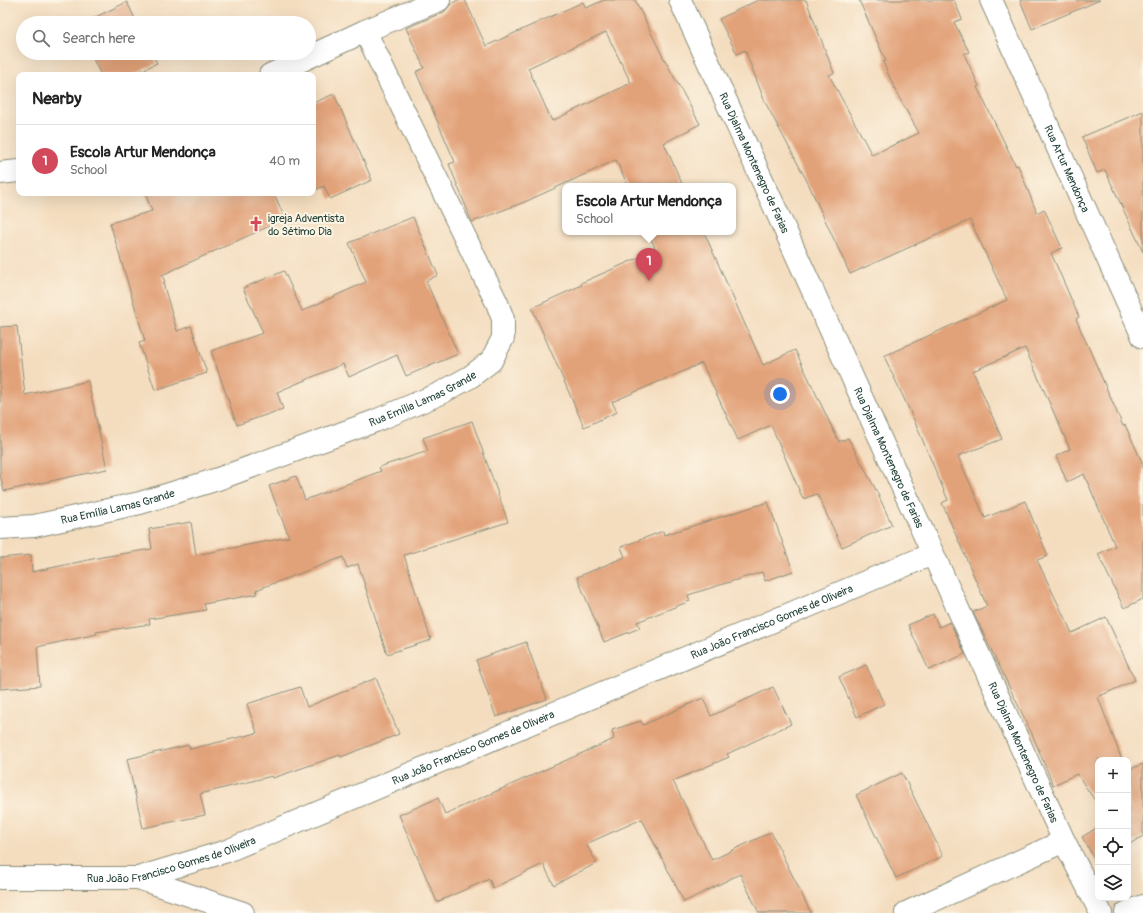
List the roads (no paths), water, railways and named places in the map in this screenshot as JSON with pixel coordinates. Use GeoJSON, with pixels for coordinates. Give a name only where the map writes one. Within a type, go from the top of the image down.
{"type":"FeatureCollection","features":[{"type":"Feature","properties":{"kind":"street"},"geometry":{"type":"LineString","coordinates":[[316,54],[439,0]]}},
{"type":"Feature","properties":{"kind":"street","name":"Rua Djalma Montenegro de Farias"},"geometry":{"type":"LineString","coordinates":[[680,0],[1064,842],[1101,913]]}},
{"type":"Feature","properties":{"kind":"street","name":"Rua Artur Mendonça"},"geometry":{"type":"LineString","coordinates":[[991,0],[1143,337]]}},
{"type":"Feature","properties":{"kind":"street","name":"Rua Emília Lamas Grande"},"geometry":{"type":"LineString","coordinates":[[0,528],[34,526],[140,503],[218,479],[375,421],[439,394],[470,377],[491,361],[503,338],[503,319],[497,303],[365,31]]}},
{"type":"Feature","properties":{"kind":"street"},"geometry":{"type":"LineString","coordinates":[[276,72],[302,60]]}},
{"type":"Feature","properties":{"kind":"street"},"geometry":{"type":"LineString","coordinates":[[0,173],[16,171]]}},
{"type":"Feature","properties":{"kind":"street","name":"Rua João Francisco Gomes de Oliveira"},"geometry":{"type":"LineString","coordinates":[[0,878],[138,878],[227,852],[932,554]]}},
{"type":"Feature","properties":{"kind":"street"},"geometry":{"type":"LineString","coordinates":[[906,913],[1064,842]]}},
{"type":"Feature","properties":{"kind":"street"},"geometry":{"type":"LineString","coordinates":[[138,878],[243,913]]}},
{"type":"Feature","properties":{"kind":"street"},"geometry":{"type":"LineString","coordinates":[[1126,913],[1143,906]]}},
{"type":"Feature","properties":{"kind":"place","name":"igreja Adventista do Sétimo Dia"},"geometry":{"type":"Point","coordinates":[256,224]}},
{"type":"Feature","properties":{"kind":"place","name":"Escola Artur Mendonça"},"geometry":{"type":"Point","coordinates":[649,281]}}]}
